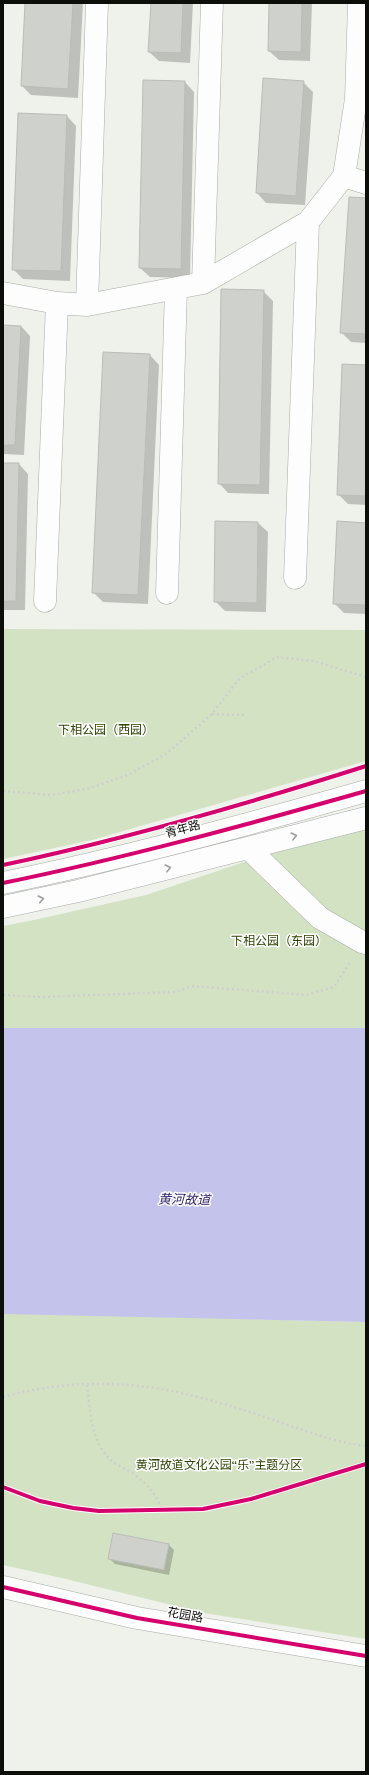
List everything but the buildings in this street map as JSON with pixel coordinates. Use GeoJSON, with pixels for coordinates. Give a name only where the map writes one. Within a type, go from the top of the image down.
{"type":"FeatureCollection","features":[{"type":"Feature","properties":{"kind":"street"},"geometry":{"type":"LineString","coordinates":[[87,305],[97,3]]}},
{"type":"Feature","properties":{"kind":"street"},"geometry":{"type":"LineString","coordinates":[[203,283],[212,3]]}},
{"type":"Feature","properties":{"kind":"street"},"geometry":{"type":"LineString","coordinates":[[3,293],[57,303],[87,305],[203,283],[308,222],[344,176],[356,99],[359,3]]}},
{"type":"Feature","properties":{"kind":"street"},"geometry":{"type":"LineString","coordinates":[[344,176],[366,183]]}},
{"type":"Feature","properties":{"kind":"street"},"geometry":{"type":"LineString","coordinates":[[295,578],[308,222]]}},
{"type":"Feature","properties":{"kind":"street"},"geometry":{"type":"LineString","coordinates":[[167,593],[176,288]]}},
{"type":"Feature","properties":{"kind":"street"},"geometry":{"type":"LineString","coordinates":[[46,601],[57,303]]}},
{"type":"Feature","properties":{"kind":"street","name":"青年路"},"geometry":{"type":"LineString","coordinates":[[3,884],[129,855],[366,792]]}},
{"type":"Feature","properties":{"kind":"street"},"geometry":{"type":"LineString","coordinates":[[3,907],[78,891],[366,818]]}},
{"type":"Feature","properties":{"kind":"street"},"geometry":{"type":"LineString","coordinates":[[248,848],[320,918],[364,942]]}},
{"type":"Feature","properties":{"kind":"street","name":"花园路"},"geometry":{"type":"LineString","coordinates":[[3,1587],[137,1618],[366,1656]]}},
{"type":"Feature","properties":{"kind":"path"},"geometry":{"type":"LineString","coordinates":[[3,791],[51,795],[87,789],[128,775],[166,754],[212,714],[239,679],[276,657],[313,661],[366,677]]}},
{"type":"Feature","properties":{"kind":"path"},"geometry":{"type":"LineString","coordinates":[[212,714],[244,715]]}},
{"type":"Feature","properties":{"kind":"path"},"geometry":{"type":"LineString","coordinates":[[3,996],[42,997],[175,992],[193,986],[306,995],[334,987],[364,942]]}},
{"type":"Feature","properties":{"kind":"path"},"geometry":{"type":"LineString","coordinates":[[87,1385],[95,1432],[101,1448],[111,1461],[144,1481],[154,1492],[163,1511]]}},
{"type":"Feature","properties":{"kind":"path"},"geometry":{"type":"LineString","coordinates":[[3,1397],[54,1386],[138,1386],[204,1398],[331,1439],[366,1446]]}},
{"type":"Feature","properties":{"kind":"path"},"geometry":{"type":"LineString","coordinates":[[156,1511],[170,1510]]}},
{"type":"Feature","properties":{"kind":"green space","name":"下相公园（西园）"},"geometry":{"type":"Polygon","coordinates":[[[3,629],[366,630],[366,761],[92,840],[3,859],[3,629]]]}},
{"type":"Feature","properties":{"kind":"green space","name":"下相公园（东园）"},"geometry":{"type":"Polygon","coordinates":[[[366,827],[366,1028],[3,1028],[3,926],[146,895],[289,847],[366,827]]]}},
{"type":"Feature","properties":{"kind":"green space","name":"黄河故道文化公园“乐”主题分区"},"geometry":{"type":"Polygon","coordinates":[[[3,1314],[366,1322],[366,1639],[204,1613],[3,1565],[3,1314]]]}},
{"type":"Feature","properties":{"kind":"water","name":"黄河故道"},"geometry":{"type":"Polygon","coordinates":[[[3,1028],[366,1028],[366,1322],[3,1314],[3,1028]]]}},
{"type":"Feature","properties":{"kind":"cycle path"},"geometry":{"type":"LineString","coordinates":[[3,865],[95,844],[186,820],[366,766]]}},
{"type":"Feature","properties":{"kind":"cycle path"},"geometry":{"type":"LineString","coordinates":[[3,883],[94,863],[185,840],[366,791]]}},
{"type":"Feature","properties":{"kind":"cycle path"},"geometry":{"type":"LineString","coordinates":[[3,1487],[40,1501],[73,1508],[99,1511],[203,1509],[251,1499],[366,1464]]}},
{"type":"Feature","properties":{"kind":"cycle path"},"geometry":{"type":"LineString","coordinates":[[3,1587],[137,1618],[366,1656]]}}]}
